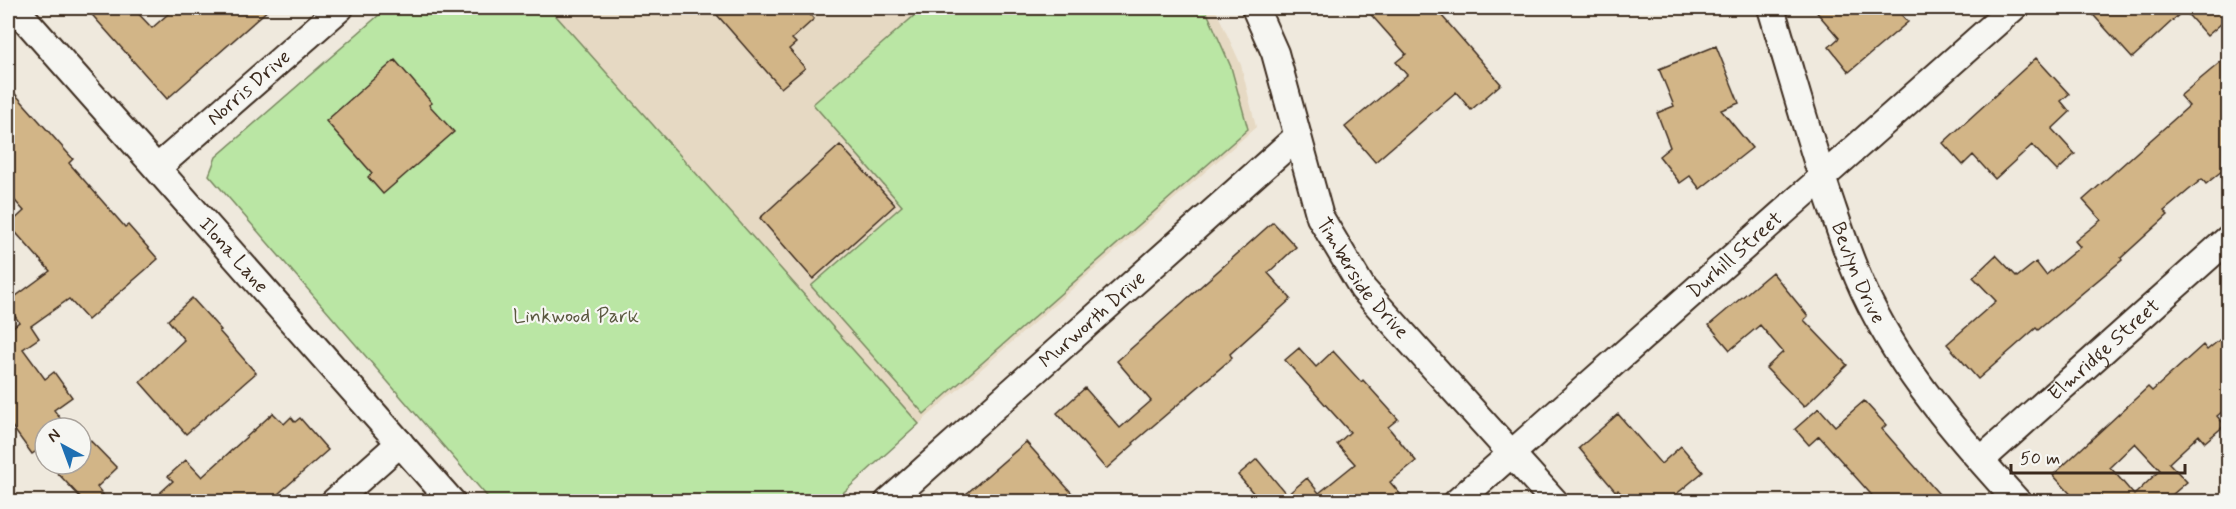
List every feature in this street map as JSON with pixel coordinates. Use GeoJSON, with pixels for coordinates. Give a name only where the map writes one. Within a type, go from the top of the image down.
{"type":"FeatureCollection","features":[{"type":"Feature","properties":{"kind":"street","name":"Ilona Lane"},"geometry":{"type":"LineString","coordinates":[[15,8],[452,501]]}},
{"type":"Feature","properties":{"kind":"street","name":"Norris Drive"},"geometry":{"type":"LineString","coordinates":[[157,168],[340,8]]}},
{"type":"Feature","properties":{"kind":"street","name":"Timberside Drive"},"geometry":{"type":"LineString","coordinates":[[1255,8],[1275,53],[1320,217],[1363,288],[1555,501]]}},
{"type":"Feature","properties":{"kind":"street","name":"Bevlyn Drive"},"geometry":{"type":"LineString","coordinates":[[1771,8],[1822,177],[1848,254],[1876,317],[1910,372],[1981,460],[2018,501]]}},
{"type":"Feature","properties":{"kind":"street","name":"Durhill Street"},"geometry":{"type":"LineString","coordinates":[[1457,501],[2013,8]]}},
{"type":"Feature","properties":{"kind":"street","name":"Murworth Drive"},"geometry":{"type":"LineString","coordinates":[[888,501],[1297,137]]}},
{"type":"Feature","properties":{"kind":"street","name":"Elmridge Street"},"geometry":{"type":"LineString","coordinates":[[1981,460],[2229,239]]}},
{"type":"Feature","properties":{"kind":"street"},"geometry":{"type":"LineString","coordinates":[[334,501],[400,443]]}},
{"type":"Feature","properties":{"kind":"shaded area"},"geometry":{"type":"Polygon","coordinates":[[[549,8],[1215,8],[1241,65],[1256,127],[919,424],[549,8]]]}},
{"type":"Feature","properties":{"kind":"green space","name":"Linkwood Park"},"geometry":{"type":"Polygon","coordinates":[[[387,8],[549,8],[919,424],[834,501],[491,501],[209,175],[216,157],[387,8]]]}},
{"type":"Feature","properties":{"kind":"green space"},"geometry":{"type":"Polygon","coordinates":[[[923,8],[1205,8],[1231,67],[1248,129],[924,414],[811,286],[902,206],[813,104],[923,8]]]}},
{"type":"Feature","properties":{"kind":"building"},"geometry":{"type":"Polygon","coordinates":[[[86,8],[133,8],[152,28],[175,8],[270,8],[167,99],[86,8]]]}},
{"type":"Feature","properties":{"kind":"building"},"geometry":{"type":"Polygon","coordinates":[[[711,8],[804,8],[814,19],[792,39],[796,43],[789,49],[805,68],[781,88],[711,8]]]}},
{"type":"Feature","properties":{"kind":"building"},"geometry":{"type":"Polygon","coordinates":[[[1365,8],[1435,8],[1501,84],[1471,110],[1456,92],[1375,162],[1345,127],[1407,75],[1396,62],[1406,54],[1365,8]]]}},
{"type":"Feature","properties":{"kind":"building"},"geometry":{"type":"Polygon","coordinates":[[[1813,8],[1895,8],[1908,22],[1849,72],[1829,47],[1839,38],[1813,8]]]}},
{"type":"Feature","properties":{"kind":"building"},"geometry":{"type":"Polygon","coordinates":[[[2087,8],[2229,8],[2229,17],[2207,36],[2184,10],[2132,58],[2087,8]]]}},
{"type":"Feature","properties":{"kind":"building"},"geometry":{"type":"Polygon","coordinates":[[[1716,46],[1739,103],[1721,110],[1752,148],[1700,189],[1690,176],[1680,183],[1659,156],[1670,147],[1657,113],[1674,106],[1659,69],[1716,46]]]}},
{"type":"Feature","properties":{"kind":"building"},"geometry":{"type":"Polygon","coordinates":[[[2229,55],[2229,165],[2206,184],[2202,179],[2164,211],[2168,215],[2121,258],[2122,260],[2038,330],[2036,328],[1978,379],[1947,344],[1996,301],[1973,277],[1996,255],[2017,277],[2036,262],[2046,275],[2080,247],[2075,241],[2101,220],[2083,200],[2189,106],[2180,96],[2229,55]]]}},
{"type":"Feature","properties":{"kind":"building"},"geometry":{"type":"Polygon","coordinates":[[[2036,58],[2069,94],[2061,101],[2070,112],[2052,129],[2075,154],[2057,171],[2032,145],[1995,179],[1973,155],[1963,165],[1943,143],[2036,58]]]}},
{"type":"Feature","properties":{"kind":"building"},"geometry":{"type":"Polygon","coordinates":[[[395,60],[432,103],[429,105],[454,132],[383,194],[368,177],[372,173],[326,121],[395,60]]]}},
{"type":"Feature","properties":{"kind":"building"},"geometry":{"type":"Polygon","coordinates":[[[8,86],[73,159],[69,163],[125,227],[128,225],[158,259],[88,320],[69,299],[31,326],[39,338],[23,349],[45,379],[54,372],[72,397],[54,410],[58,416],[33,416],[32,454],[8,421],[8,328],[9,330],[19,322],[8,306],[8,302],[50,271],[9,225],[24,211],[8,193],[8,86]]]}},
{"type":"Feature","properties":{"kind":"building"},"geometry":{"type":"Polygon","coordinates":[[[840,145],[895,205],[813,279],[760,218],[840,145]]]}},
{"type":"Feature","properties":{"kind":"building"},"geometry":{"type":"Polygon","coordinates":[[[1273,222],[1296,247],[1268,273],[1291,299],[1230,354],[1232,358],[1106,469],[1057,413],[1085,388],[1120,428],[1151,401],[1117,361],[1273,222]]]}},
{"type":"Feature","properties":{"kind":"building"},"geometry":{"type":"Polygon","coordinates":[[[1772,272],[1808,316],[1804,320],[1847,365],[1804,407],[1766,368],[1783,352],[1760,325],[1730,350],[1709,325],[1772,272]]]}},
{"type":"Feature","properties":{"kind":"building"},"geometry":{"type":"Polygon","coordinates":[[[192,298],[256,373],[186,434],[140,382],[184,340],[168,320],[192,298]]]}},
{"type":"Feature","properties":{"kind":"building"},"geometry":{"type":"Polygon","coordinates":[[[2229,332],[2229,406],[2217,416],[2225,425],[2205,442],[2199,435],[2169,463],[2187,482],[2165,501],[2077,501],[2053,475],[2148,387],[2152,391],[2203,345],[2207,350],[2229,332]],[[2135,443],[2110,467],[2134,495],[2160,470],[2135,443]]]}},
{"type":"Feature","properties":{"kind":"building"},"geometry":{"type":"Polygon","coordinates":[[[1299,348],[1316,367],[1333,351],[1398,419],[1388,427],[1416,461],[1390,482],[1406,501],[1260,501],[1238,475],[1257,459],[1287,495],[1307,478],[1319,493],[1355,464],[1337,444],[1350,432],[1285,360],[1299,348]]]}},
{"type":"Feature","properties":{"kind":"building"},"geometry":{"type":"Polygon","coordinates":[[[1864,401],[1886,425],[1882,429],[1945,501],[1877,501],[1819,436],[1809,445],[1795,429],[1819,408],[1835,426],[1864,401]]]}},
{"type":"Feature","properties":{"kind":"building"},"geometry":{"type":"Polygon","coordinates":[[[273,413],[284,424],[291,417],[295,422],[300,418],[328,450],[270,501],[151,501],[173,481],[168,476],[186,460],[202,477],[273,413]]]}},
{"type":"Feature","properties":{"kind":"building"},"geometry":{"type":"Polygon","coordinates":[[[1618,414],[1661,464],[1681,446],[1703,472],[1668,501],[1628,501],[1618,490],[1616,492],[1579,448],[1618,414]]]}},
{"type":"Feature","properties":{"kind":"building"},"geometry":{"type":"Polygon","coordinates":[[[1026,442],[1079,501],[958,501],[1026,442]]]}},
{"type":"Feature","properties":{"kind":"building"},"geometry":{"type":"Polygon","coordinates":[[[93,443],[117,468],[97,487],[108,501],[84,501],[60,476],[93,476],[93,443]]]}}]}
